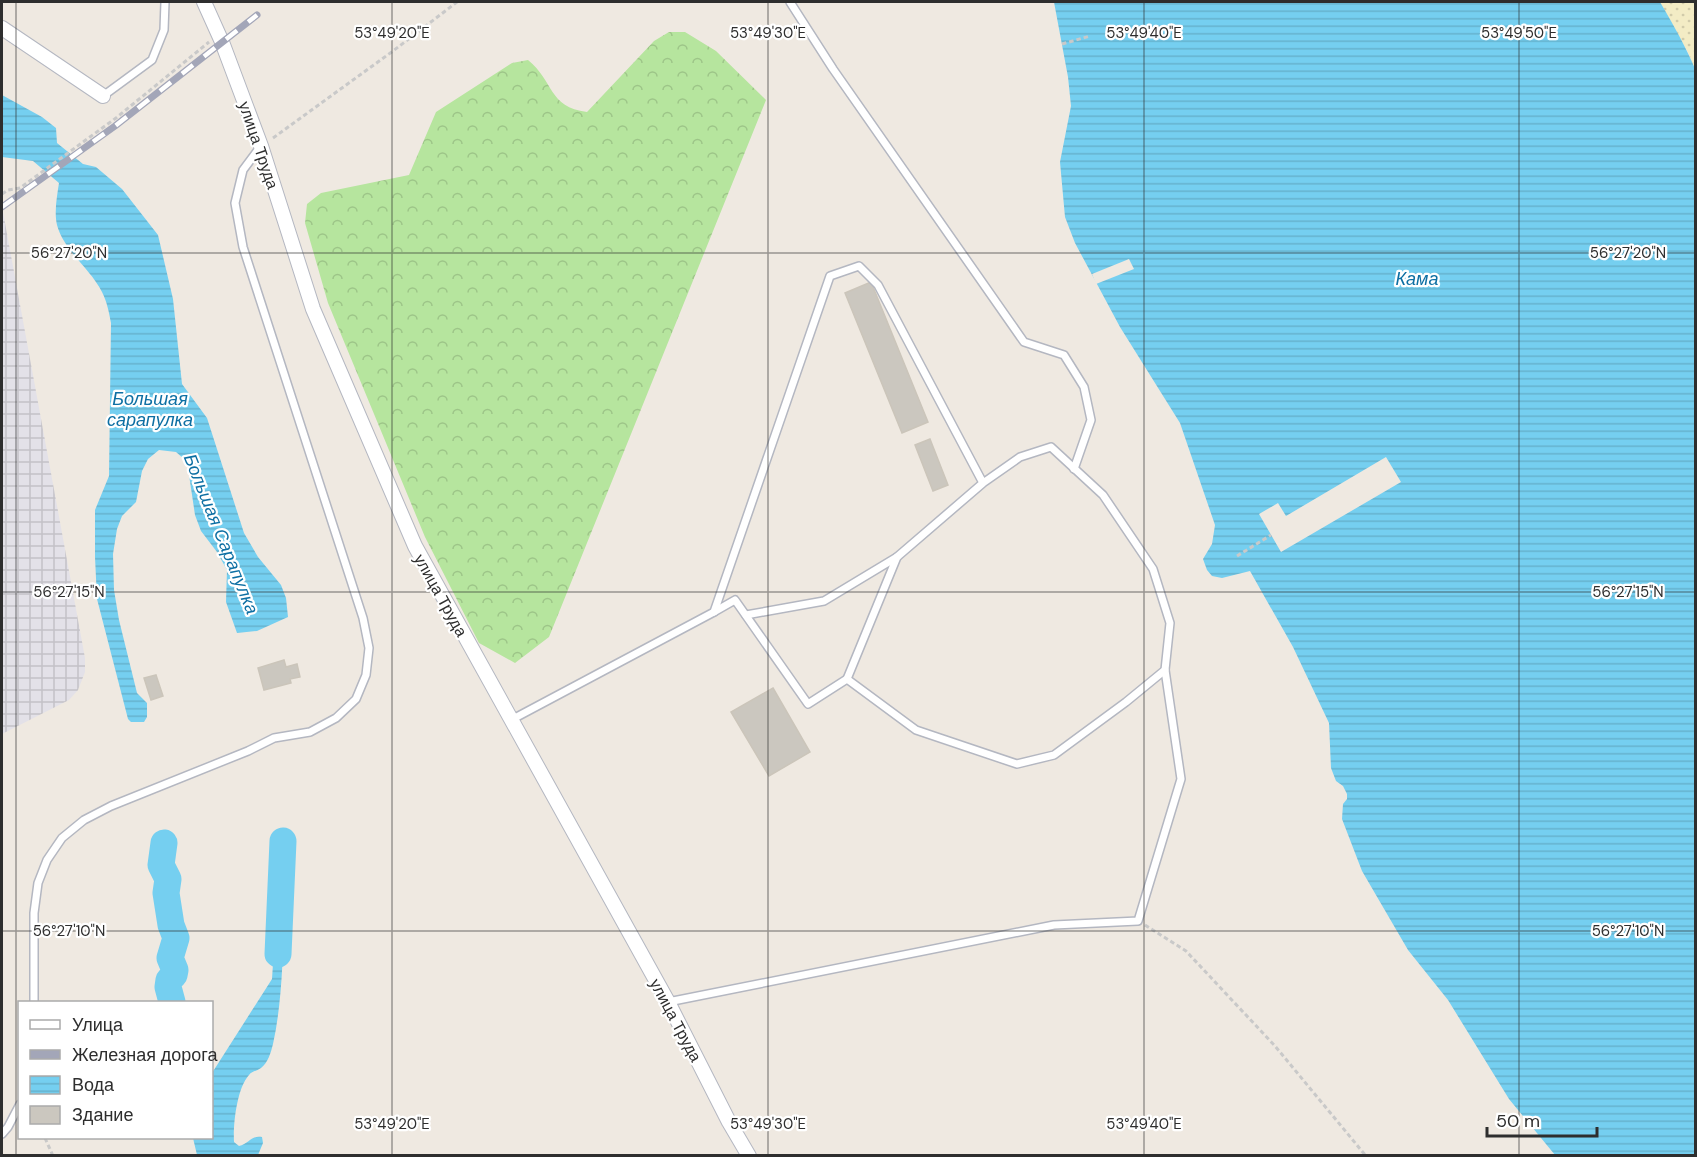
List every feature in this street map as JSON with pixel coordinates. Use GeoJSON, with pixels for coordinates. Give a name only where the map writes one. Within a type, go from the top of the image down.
{"type":"FeatureCollection","features":[{"type":"Feature","properties":{"kind":"street","name":"улица Труда"},"geometry":{"type":"LineString","coordinates":[[204,2],[219,34],[261,146],[312,309],[414,546],[668,1002],[729,1122],[749,1155]]}},
{"type":"Feature","properties":{"kind":"street"},"geometry":{"type":"LineString","coordinates":[[2,28],[103,96]]}},
{"type":"Feature","properties":{"kind":"lane"},"geometry":{"type":"LineString","coordinates":[[103,96],[153,60],[164,30],[165,2]]}},
{"type":"Feature","properties":{"kind":"lane"},"geometry":{"type":"LineString","coordinates":[[790,2],[840,79],[1024,342],[1064,355],[1084,387],[1091,420],[1074,469]]}},
{"type":"Feature","properties":{"kind":"lane"},"geometry":{"type":"LineString","coordinates":[[34,1001],[34,913],[38,883],[47,860],[62,838],[84,820],[111,806],[248,751],[274,738],[310,732],[336,718],[356,699],[366,675],[369,648],[363,618],[243,247],[235,203],[243,170],[261,146]]}},
{"type":"Feature","properties":{"kind":"lane"},"geometry":{"type":"LineString","coordinates":[[714,612],[830,276],[859,266],[878,285],[983,483]]}},
{"type":"Feature","properties":{"kind":"lane"},"geometry":{"type":"LineString","coordinates":[[668,1002],[1054,925],[1138,921],[1181,779],[1165,670],[1170,623],[1153,569],[1103,495],[1051,447],[1020,457],[983,483],[897,557],[824,601],[746,615]]}},
{"type":"Feature","properties":{"kind":"lane"},"geometry":{"type":"LineString","coordinates":[[511,720],[735,600],[808,704],[847,680],[897,557]]}},
{"type":"Feature","properties":{"kind":"lane"},"geometry":{"type":"LineString","coordinates":[[847,680],[916,730],[1017,764],[1054,755],[1165,670]]}},
{"type":"Feature","properties":{"kind":"lane"},"geometry":{"type":"LineString","coordinates":[[2,1134],[18,1108]]}},
{"type":"Feature","properties":{"kind":"path"},"geometry":{"type":"LineString","coordinates":[[261,146],[457,2]]}},
{"type":"Feature","properties":{"kind":"path"},"geometry":{"type":"LineString","coordinates":[[2,194],[8,190],[20,188],[96,133],[219,34]]}},
{"type":"Feature","properties":{"kind":"path"},"geometry":{"type":"LineString","coordinates":[[1062,44],[1090,36]]}},
{"type":"Feature","properties":{"kind":"path"},"geometry":{"type":"LineString","coordinates":[[1237,556],[1271,535]]}},
{"type":"Feature","properties":{"kind":"path"},"geometry":{"type":"LineString","coordinates":[[1138,921],[1186,951],[1275,1046],[1366,1155]]}},
{"type":"Feature","properties":{"kind":"path"},"geometry":{"type":"LineString","coordinates":[[46,1139],[53,1155]]}},
{"type":"Feature","properties":{"kind":"shaded area"},"geometry":{"type":"Polygon","coordinates":[[[2,213],[85,658],[85,672],[78,690],[69,700],[2,734],[2,213]]]}},
{"type":"Feature","properties":{"kind":"green space"},"geometry":{"type":"Polygon","coordinates":[[[669,32],[685,32],[716,51],[766,100],[549,637],[515,663],[479,643],[425,537],[328,303],[305,223],[307,204],[321,193],[409,175],[436,112],[512,63],[528,60],[543,76],[558,99],[565,105],[587,112],[654,41],[669,32]]]}},
{"type":"Feature","properties":{"kind":"sand"},"geometry":{"type":"Polygon","coordinates":[[[1660,2],[1695,2],[1695,71],[1689,54],[1660,2]]]}},
{"type":"Feature","properties":{"kind":"water","name":"Кама"},"geometry":{"type":"Polygon","coordinates":[[[1054,2],[1660,2],[1674,27],[1696,71],[1695,1155],[1555,1155],[1509,1099],[1448,1000],[1408,950],[1362,871],[1342,819],[1343,804],[1347,799],[1347,794],[1343,786],[1336,781],[1331,768],[1329,723],[1293,647],[1250,571],[1222,578],[1212,576],[1207,570],[1203,559],[1212,544],[1215,525],[1180,423],[1120,327],[1075,243],[1065,217],[1060,162],[1071,106],[1054,2]]]}},
{"type":"Feature","properties":{"kind":"water","name":"Большая сарапулка"},"geometry":{"type":"Polygon","coordinates":[[[2,95],[42,117],[56,128],[57,143],[83,164],[96,167],[122,189],[158,235],[173,299],[182,384],[207,418],[244,533],[258,557],[281,585],[286,598],[288,617],[257,631],[237,633],[226,602],[227,570],[201,531],[195,515],[188,468],[184,459],[176,452],[159,450],[148,459],[142,471],[136,502],[122,516],[117,529],[113,554],[114,590],[119,620],[137,693],[147,703],[147,717],[144,722],[131,722],[128,719],[97,599],[95,510],[109,476],[111,323],[109,311],[97,283],[60,234],[56,215],[59,183],[33,161],[2,157],[2,95]]]}},
{"type":"Feature","properties":{"kind":"water"},"geometry":{"type":"Polygon","coordinates":[[[284,914],[280,996],[273,1044],[266,1063],[250,1074],[241,1088],[234,1126],[234,1142],[239,1146],[258,1137],[262,1137],[263,1143],[258,1155],[197,1155],[193,1139],[213,1139],[213,1071],[272,979],[276,918],[284,914]]]}},
{"type":"Feature","properties":{"kind":"pier"},"geometry":{"type":"Polygon","coordinates":[[[1129,259],[1134,269],[1096,284],[1092,274],[1129,259]]]}},
{"type":"Feature","properties":{"kind":"pier"},"geometry":{"type":"Polygon","coordinates":[[[1386,457],[1401,482],[1281,552],[1259,514],[1278,503],[1286,516],[1386,457]]]}},
{"type":"Feature","properties":{"kind":"building"},"geometry":{"type":"Polygon","coordinates":[[[871,282],[928,422],[902,433],[845,293],[871,282]]]}},
{"type":"Feature","properties":{"kind":"building"},"geometry":{"type":"Polygon","coordinates":[[[930,439],[948,485],[933,491],[915,445],[930,439]]]}},
{"type":"Feature","properties":{"kind":"building"},"geometry":{"type":"Polygon","coordinates":[[[284,660],[286,667],[297,664],[300,677],[290,679],[291,683],[264,690],[258,668],[284,660]]]}},
{"type":"Feature","properties":{"kind":"building"},"geometry":{"type":"Polygon","coordinates":[[[156,675],[163,696],[151,700],[144,678],[156,675]]]}},
{"type":"Feature","properties":{"kind":"building"},"geometry":{"type":"Polygon","coordinates":[[[773,688],[810,752],[769,776],[731,712],[773,688]]]}},
{"type":"Feature","properties":{"kind":"waterway","name":"Большая Сарапулка"},"geometry":{"type":"LineString","coordinates":[[278,954],[283,841]]}},
{"type":"Feature","properties":{"kind":"waterway","name":"Большая Сарапулка"},"geometry":{"type":"LineString","coordinates":[[164,843],[161,865],[168,879],[166,893],[171,925],[176,938],[170,958],[175,970],[168,987],[172,1001]]}},
{"type":"Feature","properties":{"kind":"railway"},"geometry":{"type":"LineString","coordinates":[[2,207],[115,126],[257,15]]}}]}
